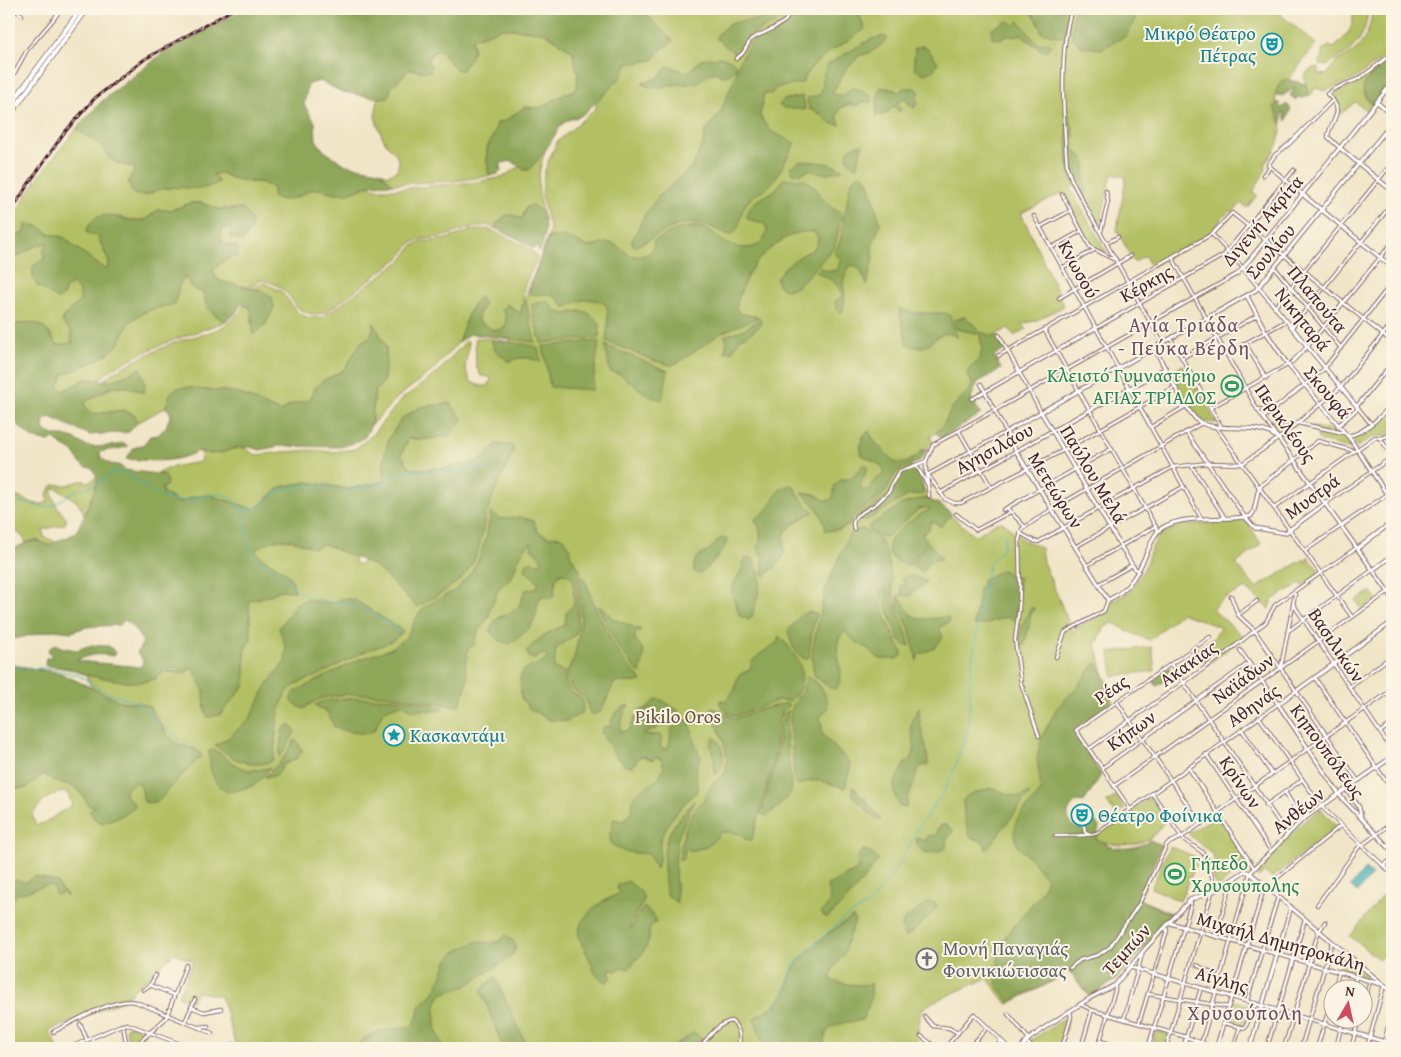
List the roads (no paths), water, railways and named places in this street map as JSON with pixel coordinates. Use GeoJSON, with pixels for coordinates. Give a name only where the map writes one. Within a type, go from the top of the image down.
{"type":"FeatureCollection","features":[{"type":"Feature","properties":{"kind":"highway"},"geometry":{"type":"LineString","coordinates":[[9,107],[83,9]]}},
{"type":"Feature","properties":{"kind":"highway"},"geometry":{"type":"LineString","coordinates":[[9,116],[83,9]]}},
{"type":"Feature","properties":{"kind":"street"},"geometry":{"type":"LineString","coordinates":[[14,9],[22,14]]}},
{"type":"Feature","properties":{"kind":"street"},"geometry":{"type":"LineString","coordinates":[[9,82],[27,50],[61,9]]}},
{"type":"Feature","properties":{"kind":"street"},"geometry":{"type":"LineString","coordinates":[[99,9],[109,9]]}},
{"type":"Feature","properties":{"kind":"street"},"geometry":{"type":"LineString","coordinates":[[736,59],[743,53],[751,39],[785,21],[793,9]]}},
{"type":"Feature","properties":{"kind":"street"},"geometry":{"type":"LineString","coordinates":[[1072,9],[1066,39],[1064,74],[1067,166],[1072,181],[1162,343]]}},
{"type":"Feature","properties":{"kind":"street"},"geometry":{"type":"LineString","coordinates":[[9,51],[12,43]]}},
{"type":"Feature","properties":{"kind":"street"},"geometry":{"type":"LineString","coordinates":[[1392,54],[1355,80],[1337,86],[1327,94],[1333,100],[1336,107],[1336,116],[1327,135],[1330,141],[1392,191]]}},
{"type":"Feature","properties":{"kind":"street","name":"Διγενή Ακρίτα"},"geometry":{"type":"LineString","coordinates":[[926,461],[933,446],[1237,274],[1392,83]]}},
{"type":"Feature","properties":{"kind":"street"},"geometry":{"type":"LineString","coordinates":[[1263,175],[1275,154],[1289,144],[1333,100]]}},
{"type":"Feature","properties":{"kind":"street"},"geometry":{"type":"LineString","coordinates":[[1377,102],[1392,115]]}},
{"type":"Feature","properties":{"kind":"street","name":"Σουλίου"},"geometry":{"type":"LineString","coordinates":[[928,475],[1260,287],[1392,123]]}},
{"type":"Feature","properties":{"kind":"street"},"geometry":{"type":"LineString","coordinates":[[1275,306],[1392,163]]}},
{"type":"Feature","properties":{"kind":"street"},"geometry":{"type":"LineString","coordinates":[[1269,166],[1392,267]]}},
{"type":"Feature","properties":{"kind":"street","name":"Κέρκης"},"geometry":{"type":"LineString","coordinates":[[972,399],[1228,252],[1294,170]]}},
{"type":"Feature","properties":{"kind":"street"},"geometry":{"type":"LineString","coordinates":[[1101,232],[1108,202],[1106,191]]}},
{"type":"Feature","properties":{"kind":"street"},"geometry":{"type":"LineString","coordinates":[[1062,194],[1090,247],[1116,259]]}},
{"type":"Feature","properties":{"kind":"street"},"geometry":{"type":"LineString","coordinates":[[1292,327],[1392,204]]}},
{"type":"Feature","properties":{"kind":"street"},"geometry":{"type":"LineString","coordinates":[[1040,227],[1070,211]]}},
{"type":"Feature","properties":{"kind":"street"},"geometry":{"type":"LineString","coordinates":[[998,356],[1045,331],[1212,234],[1232,213],[1392,342]]}},
{"type":"Feature","properties":{"kind":"street","name":"Κνωσού"},"geometry":{"type":"LineString","coordinates":[[1034,216],[1202,520]]}},
{"type":"Feature","properties":{"kind":"street"},"geometry":{"type":"LineString","coordinates":[[1051,248],[1081,230]]}},
{"type":"Feature","properties":{"kind":"street","name":"Νικηταρά"},"geometry":{"type":"LineString","coordinates":[[1212,234],[1260,287],[1371,424]]}},
{"type":"Feature","properties":{"kind":"street"},"geometry":{"type":"LineString","coordinates":[[1106,243],[1118,237]]}},
{"type":"Feature","properties":{"kind":"street"},"geometry":{"type":"LineString","coordinates":[[1210,408],[1288,366],[1324,328],[1392,243]]}},
{"type":"Feature","properties":{"kind":"street"},"geometry":{"type":"LineString","coordinates":[[1062,268],[1094,250]]}},
{"type":"Feature","properties":{"kind":"street"},"geometry":{"type":"LineString","coordinates":[[1059,298],[1130,256]]}},
{"type":"Feature","properties":{"kind":"street","name":"Περικλέους"},"geometry":{"type":"LineString","coordinates":[[1172,257],[1257,409],[1391,591],[1392,597]]}},
{"type":"Feature","properties":{"kind":"street","name":"Πλαπούτα"},"geometry":{"type":"LineString","coordinates":[[1275,268],[1341,348]]}},
{"type":"Feature","properties":{"kind":"street"},"geometry":{"type":"LineString","coordinates":[[1263,418],[1325,367],[1392,283]]}},
{"type":"Feature","properties":{"kind":"street","name":"Σκουφά"},"geometry":{"type":"LineString","coordinates":[[1247,296],[1256,316],[1288,366],[1345,435],[1392,502]]}},
{"type":"Feature","properties":{"kind":"street"},"geometry":{"type":"LineString","coordinates":[[1182,358],[1256,316]]}},
{"type":"Feature","properties":{"kind":"street"},"geometry":{"type":"LineString","coordinates":[[1226,354],[1286,320]]}},
{"type":"Feature","properties":{"kind":"street"},"geometry":{"type":"LineString","coordinates":[[1020,533],[1036,542],[1173,467],[1209,463],[1242,464],[1320,405],[1340,386],[1392,323]]}},
{"type":"Feature","properties":{"kind":"street"},"geometry":{"type":"LineString","coordinates":[[1045,331],[1158,531]]}},
{"type":"Feature","properties":{"kind":"street","name":"Παύλου Μελά"},"geometry":{"type":"LineString","coordinates":[[999,335],[1052,431],[1138,572]]}},
{"type":"Feature","properties":{"kind":"street"},"geometry":{"type":"LineString","coordinates":[[1170,338],[1220,426]]}},
{"type":"Feature","properties":{"kind":"street"},"geometry":{"type":"LineString","coordinates":[[1245,343],[1266,378]]}},
{"type":"Feature","properties":{"kind":"street"},"geometry":{"type":"LineString","coordinates":[[1154,347],[1187,406],[1197,420],[1215,426],[1262,430],[1278,438]]}},
{"type":"Feature","properties":{"kind":"street"},"geometry":{"type":"LineString","coordinates":[[1338,426],[1357,407],[1392,363]]}},
{"type":"Feature","properties":{"kind":"street","name":"Αγησιλάου"},"geometry":{"type":"LineString","coordinates":[[940,493],[1166,368]]}},
{"type":"Feature","properties":{"kind":"street","name":"Μετεώρων"},"geometry":{"type":"LineString","coordinates":[[981,384],[1016,451],[1108,600]]}},
{"type":"Feature","properties":{"kind":"street"},"geometry":{"type":"LineString","coordinates":[[854,529],[853,523],[856,516],[876,504],[889,492],[900,471],[926,461],[925,469],[928,475],[945,499],[954,503],[966,501],[1064,450],[1176,387]]}},
{"type":"Feature","properties":{"kind":"street"},"geometry":{"type":"LineString","coordinates":[[1298,423],[1345,435],[1358,434],[1386,412],[1392,403]]}},
{"type":"Feature","properties":{"kind":"street"},"geometry":{"type":"LineString","coordinates":[[1151,427],[1187,406]]}},
{"type":"Feature","properties":{"kind":"street"},"geometry":{"type":"LineString","coordinates":[[1257,409],[1274,410]]}},
{"type":"Feature","properties":{"kind":"street"},"geometry":{"type":"LineString","coordinates":[[1386,412],[1392,417]]}},
{"type":"Feature","properties":{"kind":"street"},"geometry":{"type":"LineString","coordinates":[[1039,736],[1021,683],[1015,640],[1020,595],[1018,540],[1020,533],[1025,527],[1052,509],[1202,423]]}},
{"type":"Feature","properties":{"kind":"street"},"geometry":{"type":"LineString","coordinates":[[1215,426],[1352,617]]}},
{"type":"Feature","properties":{"kind":"street"},"geometry":{"type":"LineString","coordinates":[[959,431],[991,488]]}},
{"type":"Feature","properties":{"kind":"street"},"geometry":{"type":"LineString","coordinates":[[1186,432],[1245,517]]}},
{"type":"Feature","properties":{"kind":"street"},"geometry":{"type":"LineString","coordinates":[[1274,508],[1375,437],[1380,438],[1392,435]]}},
{"type":"Feature","properties":{"kind":"street"},"geometry":{"type":"LineString","coordinates":[[1380,438],[1392,456]]}},
{"type":"Feature","properties":{"kind":"street"},"geometry":{"type":"LineString","coordinates":[[1056,656],[1065,632],[1104,611],[1108,600],[1129,586],[1158,531],[1172,524],[1251,516],[1254,512],[1259,487],[1318,441],[1355,450]]}},
{"type":"Feature","properties":{"kind":"street"},"geometry":{"type":"LineString","coordinates":[[1003,510],[1111,449]]}},
{"type":"Feature","properties":{"kind":"street","name":"Μυστρά"},"geometry":{"type":"LineString","coordinates":[[1245,517],[1255,528],[1285,533],[1392,456]]}},
{"type":"Feature","properties":{"kind":"street"},"geometry":{"type":"LineString","coordinates":[[916,465],[929,486]]}},
{"type":"Feature","properties":{"kind":"street"},"geometry":{"type":"LineString","coordinates":[[1191,465],[1226,518]]}},
{"type":"Feature","properties":{"kind":"street"},"geometry":{"type":"LineString","coordinates":[[928,475],[929,496]]}},
{"type":"Feature","properties":{"kind":"street"},"geometry":{"type":"LineString","coordinates":[[1075,547],[1184,486]]}},
{"type":"Feature","properties":{"kind":"street"},"geometry":{"type":"LineString","coordinates":[[1305,552],[1392,491]]}},
{"type":"Feature","properties":{"kind":"street"},"geometry":{"type":"LineString","coordinates":[[1006,508],[1025,527]]}},
{"type":"Feature","properties":{"kind":"street"},"geometry":{"type":"LineString","coordinates":[[956,514],[976,530],[1010,512]]}},
{"type":"Feature","properties":{"kind":"street"},"geometry":{"type":"LineString","coordinates":[[1358,548],[1392,522]]}},
{"type":"Feature","properties":{"kind":"street"},"geometry":{"type":"LineString","coordinates":[[1086,566],[1156,526]]}},
{"type":"Feature","properties":{"kind":"street","name":"Ακακίας"},"geometry":{"type":"LineString","coordinates":[[1089,749],[1226,653],[1266,622],[1275,605],[1358,548]]}},
{"type":"Feature","properties":{"kind":"street"},"geometry":{"type":"LineString","coordinates":[[1288,631],[1392,556]]}},
{"type":"Feature","properties":{"kind":"street"},"geometry":{"type":"LineString","coordinates":[[1098,585],[1132,565]]}},
{"type":"Feature","properties":{"kind":"street","name":"Ναϊάδων"},"geometry":{"type":"LineString","coordinates":[[1114,786],[1391,591]]}},
{"type":"Feature","properties":{"kind":"street"},"geometry":{"type":"LineString","coordinates":[[1280,668],[1295,593]]}},
{"type":"Feature","properties":{"kind":"street"},"geometry":{"type":"LineString","coordinates":[[1231,596],[1238,615],[1255,631],[1358,781]]}},
{"type":"Feature","properties":{"kind":"street"},"geometry":{"type":"LineString","coordinates":[[1238,615],[1257,601]]}},
{"type":"Feature","properties":{"kind":"street","name":"Βασιλικών"},"geometry":{"type":"LineString","coordinates":[[1293,604],[1392,750]]}},
{"type":"Feature","properties":{"kind":"street","name":"Αθηνάς"},"geometry":{"type":"LineString","coordinates":[[1090,834],[1097,833],[1392,622]]}},
{"type":"Feature","properties":{"kind":"street","name":"Ρέας"},"geometry":{"type":"LineString","coordinates":[[1089,749],[1076,730],[1210,637]]}},
{"type":"Feature","properties":{"kind":"street","name":"Κηπουπόλεως"},"geometry":{"type":"LineString","coordinates":[[1240,650],[1339,794],[1392,851]]}},
{"type":"Feature","properties":{"kind":"street"},"geometry":{"type":"LineString","coordinates":[[1350,687],[1392,656]]}},
{"type":"Feature","properties":{"kind":"street","name":"Κήπων"},"geometry":{"type":"LineString","coordinates":[[1102,768],[1249,663]]}},
{"type":"Feature","properties":{"kind":"street"},"geometry":{"type":"LineString","coordinates":[[1171,664],[1287,834]]}},
{"type":"Feature","properties":{"kind":"street"},"geometry":{"type":"LineString","coordinates":[[1314,678],[1392,790]]}},
{"type":"Feature","properties":{"kind":"street"},"geometry":{"type":"LineString","coordinates":[[1070,968],[1080,960],[1098,955],[1110,946],[1139,904],[1167,844],[1182,837],[1201,824],[1392,690]]}},
{"type":"Feature","properties":{"kind":"street"},"geometry":{"type":"LineString","coordinates":[[1117,702],[1201,824]]}},
{"type":"Feature","properties":{"kind":"street"},"geometry":{"type":"LineString","coordinates":[[1259,717],[1321,806],[1360,846],[1392,874]]}},
{"type":"Feature","properties":{"kind":"street"},"geometry":{"type":"LineString","coordinates":[[1380,732],[1392,724]]}},
{"type":"Feature","properties":{"kind":"street"},"geometry":{"type":"LineString","coordinates":[[1242,730],[1272,774]]}},
{"type":"Feature","properties":{"kind":"street"},"geometry":{"type":"LineString","coordinates":[[1089,749],[1130,809]]}},
{"type":"Feature","properties":{"kind":"street","name":"Κρίνων"},"geometry":{"type":"LineString","coordinates":[[1206,754],[1271,851]]}},
{"type":"Feature","properties":{"kind":"street","name":"Ανθέων"},"geometry":{"type":"LineString","coordinates":[[1250,873],[1302,820],[1392,757]]}},
{"type":"Feature","properties":{"kind":"street"},"geometry":{"type":"LineString","coordinates":[[1188,767],[1254,868]]}},
{"type":"Feature","properties":{"kind":"street"},"geometry":{"type":"LineString","coordinates":[[1266,805],[1303,780]]}},
{"type":"Feature","properties":{"kind":"street","name":"Κηπουπόλεως"},"geometry":{"type":"LineString","coordinates":[[1347,789],[1359,807],[1361,818]]}},
{"type":"Feature","properties":{"kind":"street"},"geometry":{"type":"LineString","coordinates":[[1286,792],[1302,820]]}},
{"type":"Feature","properties":{"kind":"street"},"geometry":{"type":"LineString","coordinates":[[1152,793],[1182,837],[1206,857],[1214,891],[1166,1048]]}},
{"type":"Feature","properties":{"kind":"street"},"geometry":{"type":"LineString","coordinates":[[1083,821],[1085,832]]}},
{"type":"Feature","properties":{"kind":"street"},"geometry":{"type":"LineString","coordinates":[[1317,905],[1360,846],[1392,824]]}},
{"type":"Feature","properties":{"kind":"street"},"geometry":{"type":"LineString","coordinates":[[1276,879],[1340,826]]}},
{"type":"Feature","properties":{"kind":"street"},"geometry":{"type":"LineString","coordinates":[[1055,836],[1085,832],[1090,834]]}},
{"type":"Feature","properties":{"kind":"street"},"geometry":{"type":"LineString","coordinates":[[1079,834],[1085,836],[1090,834]]}},
{"type":"Feature","properties":{"kind":"street"},"geometry":{"type":"LineString","coordinates":[[1385,844],[1392,845]]}},
{"type":"Feature","properties":{"kind":"street"},"geometry":{"type":"LineString","coordinates":[[1383,866],[1392,858]]}},
{"type":"Feature","properties":{"kind":"street","name":"Τεμπών"},"geometry":{"type":"LineString","coordinates":[[1021,1048],[1028,1040],[1080,1004],[1115,985],[1190,900],[1214,891],[1245,871],[1250,873]]}},
{"type":"Feature","properties":{"kind":"street"},"geometry":{"type":"LineString","coordinates":[[1200,1048],[1250,873],[1392,992]]}},
{"type":"Feature","properties":{"kind":"street"},"geometry":{"type":"LineString","coordinates":[[1216,936],[1230,887],[1229,882]]}},
{"type":"Feature","properties":{"kind":"street"},"geometry":{"type":"LineString","coordinates":[[1080,1004],[1092,1010],[1170,1032],[1216,1048],[1265,885]]}},
{"type":"Feature","properties":{"kind":"street"},"geometry":{"type":"LineString","coordinates":[[1247,1001],[1278,896]]}},
{"type":"Feature","properties":{"kind":"street"},"geometry":{"type":"LineString","coordinates":[[1148,1048],[1185,927],[1191,904],[1190,900]]}},
{"type":"Feature","properties":{"kind":"street"},"geometry":{"type":"LineString","coordinates":[[1250,1048],[1291,907]]}},
{"type":"Feature","properties":{"kind":"street"},"geometry":{"type":"LineString","coordinates":[[1268,1041],[1304,919]]}},
{"type":"Feature","properties":{"kind":"street"},"geometry":{"type":"LineString","coordinates":[[1284,1048],[1319,931],[1325,922]]}},
{"type":"Feature","properties":{"kind":"street","name":"Μιχαήλ Δημητροκάλη"},"geometry":{"type":"LineString","coordinates":[[1170,923],[1366,980]]}},
{"type":"Feature","properties":{"kind":"street"},"geometry":{"type":"LineString","coordinates":[[1139,1023],[1167,931],[1166,927]]}},
{"type":"Feature","properties":{"kind":"street"},"geometry":{"type":"LineString","coordinates":[[1301,1048],[1332,942]]}},
{"type":"Feature","properties":{"kind":"street"},"geometry":{"type":"LineString","coordinates":[[1124,1019],[1144,950]]}},
{"type":"Feature","properties":{"kind":"street"},"geometry":{"type":"LineString","coordinates":[[133,1048],[168,1015],[186,965]]}},
{"type":"Feature","properties":{"kind":"street"},"geometry":{"type":"LineString","coordinates":[[1197,965],[1220,978]]}},
{"type":"Feature","properties":{"kind":"street","name":"Αίγλης"},"geometry":{"type":"LineString","coordinates":[[1130,967],[1324,1024]]}},
{"type":"Feature","properties":{"kind":"street"},"geometry":{"type":"LineString","coordinates":[[1337,980],[1339,972]]}},
{"type":"Feature","properties":{"kind":"street"},"geometry":{"type":"LineString","coordinates":[[143,990],[150,985],[156,975]]}},
{"type":"Feature","properties":{"kind":"street","name":"Μιχαήλ Δημητροκάλη"},"geometry":{"type":"LineString","coordinates":[[1374,982],[1384,985]]}},
{"type":"Feature","properties":{"kind":"street"},"geometry":{"type":"LineString","coordinates":[[150,985],[174,995]]}},
{"type":"Feature","properties":{"kind":"street"},"geometry":{"type":"LineString","coordinates":[[1098,1048],[1115,985]]}},
{"type":"Feature","properties":{"kind":"street"},"geometry":{"type":"LineString","coordinates":[[1367,1048],[1384,985]]}},
{"type":"Feature","properties":{"kind":"street"},"geometry":{"type":"LineString","coordinates":[[1183,1048],[1200,988]]}},
{"type":"Feature","properties":{"kind":"street"},"geometry":{"type":"LineString","coordinates":[[1148,994],[1228,1007]]}},
{"type":"Feature","properties":{"kind":"street"},"geometry":{"type":"LineString","coordinates":[[52,1032],[110,1005],[127,1000],[212,1034]]}},
{"type":"Feature","properties":{"kind":"street"},"geometry":{"type":"LineString","coordinates":[[185,1022],[195,1000]]}},
{"type":"Feature","properties":{"kind":"street"},"geometry":{"type":"LineString","coordinates":[[1224,1023],[1245,1028],[1256,1003]]}},
{"type":"Feature","properties":{"kind":"street"},"geometry":{"type":"LineString","coordinates":[[191,1008],[204,1012],[221,1009]]}},
{"type":"Feature","properties":{"kind":"street"},"geometry":{"type":"LineString","coordinates":[[1081,1048],[1092,1010]]}},
{"type":"Feature","properties":{"kind":"street"},"geometry":{"type":"LineString","coordinates":[[1062,1048],[1071,1017],[1070,1011]]}},
{"type":"Feature","properties":{"kind":"street"},"geometry":{"type":"LineString","coordinates":[[1382,1048],[1392,1013]]}},
{"type":"Feature","properties":{"kind":"street"},"geometry":{"type":"LineString","coordinates":[[945,1048],[974,1014],[1009,1048]]}},
{"type":"Feature","properties":{"kind":"street"},"geometry":{"type":"LineString","coordinates":[[1008,1014],[1033,1048]]}},
{"type":"Feature","properties":{"kind":"street"},"geometry":{"type":"LineString","coordinates":[[924,1016],[933,1026],[949,1028],[958,1032]]}},
{"type":"Feature","properties":{"kind":"street"},"geometry":{"type":"LineString","coordinates":[[700,1048],[724,1022],[731,1021],[736,1024],[739,1031],[738,1048]]}},
{"type":"Feature","properties":{"kind":"street"},"geometry":{"type":"LineString","coordinates":[[80,1024],[87,1040]]}},
{"type":"Feature","properties":{"kind":"street"},"geometry":{"type":"LineString","coordinates":[[1317,1048],[1324,1024]]}},
{"type":"Feature","properties":{"kind":"street"},"geometry":{"type":"LineString","coordinates":[[121,1048],[127,1047],[123,1025]]}},
{"type":"Feature","properties":{"kind":"street"},"geometry":{"type":"LineString","coordinates":[[69,1048],[123,1025],[131,1025],[191,1048]]}},
{"type":"Feature","properties":{"kind":"street"},"geometry":{"type":"LineString","coordinates":[[198,1027],[208,1026]]}},
{"type":"Feature","properties":{"kind":"street"},"geometry":{"type":"LineString","coordinates":[[1233,1048],[1240,1027]]}},
{"type":"Feature","properties":{"kind":"street"},"geometry":{"type":"LineString","coordinates":[[970,1048],[987,1028]]}},
{"type":"Feature","properties":{"kind":"street"},"geometry":{"type":"LineString","coordinates":[[1336,1048],[1340,1030]]}},
{"type":"Feature","properties":{"kind":"street","name":"Αίγλης"},"geometry":{"type":"LineString","coordinates":[[1344,1030],[1392,1044]]}},
{"type":"Feature","properties":{"kind":"street"},"geometry":{"type":"LineString","coordinates":[[1351,1048],[1356,1030]]}},
{"type":"Feature","properties":{"kind":"street"},"geometry":{"type":"LineString","coordinates":[[921,1036],[937,1048]]}},
{"type":"Feature","properties":{"kind":"street"},"geometry":{"type":"LineString","coordinates":[[995,1048],[1001,1041]]}},
{"type":"Feature","properties":{"kind":"street"},"geometry":{"type":"LineString","coordinates":[[1100,1041],[1115,1047],[1126,1048]]}},
{"type":"Feature","properties":{"kind":"street"},"geometry":{"type":"LineString","coordinates":[[224,1048],[234,1044]]}},
{"type":"Feature","properties":{"kind":"water"},"geometry":{"type":"Polygon","coordinates":[[[1365,869],[1372,875],[1358,892],[1350,887],[1365,869]]]}},
{"type":"Feature","properties":{"kind":"waterway"},"geometry":{"type":"LineString","coordinates":[[243,510],[252,510],[261,506],[278,491],[305,485],[348,491],[386,483],[393,476],[409,471],[491,468]]}},
{"type":"Feature","properties":{"kind":"waterway"},"geometry":{"type":"LineString","coordinates":[[9,503],[25,503],[44,507],[54,505],[76,490],[95,485],[115,471],[132,478],[171,500],[180,501],[217,494],[224,495],[231,498],[240,508],[243,514],[250,550],[259,561],[279,573],[305,595],[319,600],[364,609],[399,632]]}},
{"type":"Feature","properties":{"kind":"waterway"},"geometry":{"type":"LineString","coordinates":[[775,1048],[770,1028],[771,1021],[776,1004],[785,989],[792,967],[846,917],[867,905],[883,887],[896,869],[920,825],[943,793],[952,775],[967,732],[973,655],[989,564],[1003,546],[1005,535]]}},
{"type":"Feature","properties":{"kind":"waterway"},"geometry":{"type":"LineString","coordinates":[[9,669],[47,668],[78,675],[109,694],[134,701],[142,706],[194,751]]}},
{"type":"Feature","properties":{"kind":"railway"},"geometry":{"type":"LineString","coordinates":[[9,215],[64,133],[95,98],[145,59],[234,9]]}},
{"type":"Feature","properties":{"kind":"place","name":"Μικρό Θέατρο Πέτρας"},"geometry":{"type":"Point","coordinates":[1272,44]}},
{"type":"Feature","properties":{"kind":"place","name":"Κλειστό Γυμναστήριο ΑΓΙΑΣ ΤΡΙΑΔΟΣ"},"geometry":{"type":"Point","coordinates":[1232,386]}},
{"type":"Feature","properties":{"kind":"place","name":"Κασκαντάμι"},"geometry":{"type":"Point","coordinates":[394,735]}},
{"type":"Feature","properties":{"kind":"place","name":"Θέατρο Φοίνικα"},"geometry":{"type":"Point","coordinates":[1082,815]}},
{"type":"Feature","properties":{"kind":"place","name":"Γήπεδο Χρυσουπολης"},"geometry":{"type":"Point","coordinates":[1175,874]}},
{"type":"Feature","properties":{"kind":"place","name":"Μονή Παναγιάς Φοινικιώτισσας"},"geometry":{"type":"Point","coordinates":[927,959]}},
{"type":"Feature","properties":{"kind":"district","name":"Αγία Τριάδα - Πεύκα Βέρδη"},"geometry":{"type":"Point","coordinates":[1184,336]}},
{"type":"Feature","properties":{"kind":"district","name":"Χρυσούπολη"},"geometry":{"type":"Point","coordinates":[1245,1013]}},
{"type":"Feature","properties":{"kind":"park label","name":"Pikilo Oros"},"geometry":{"type":"Point","coordinates":[678,716]}}]}
